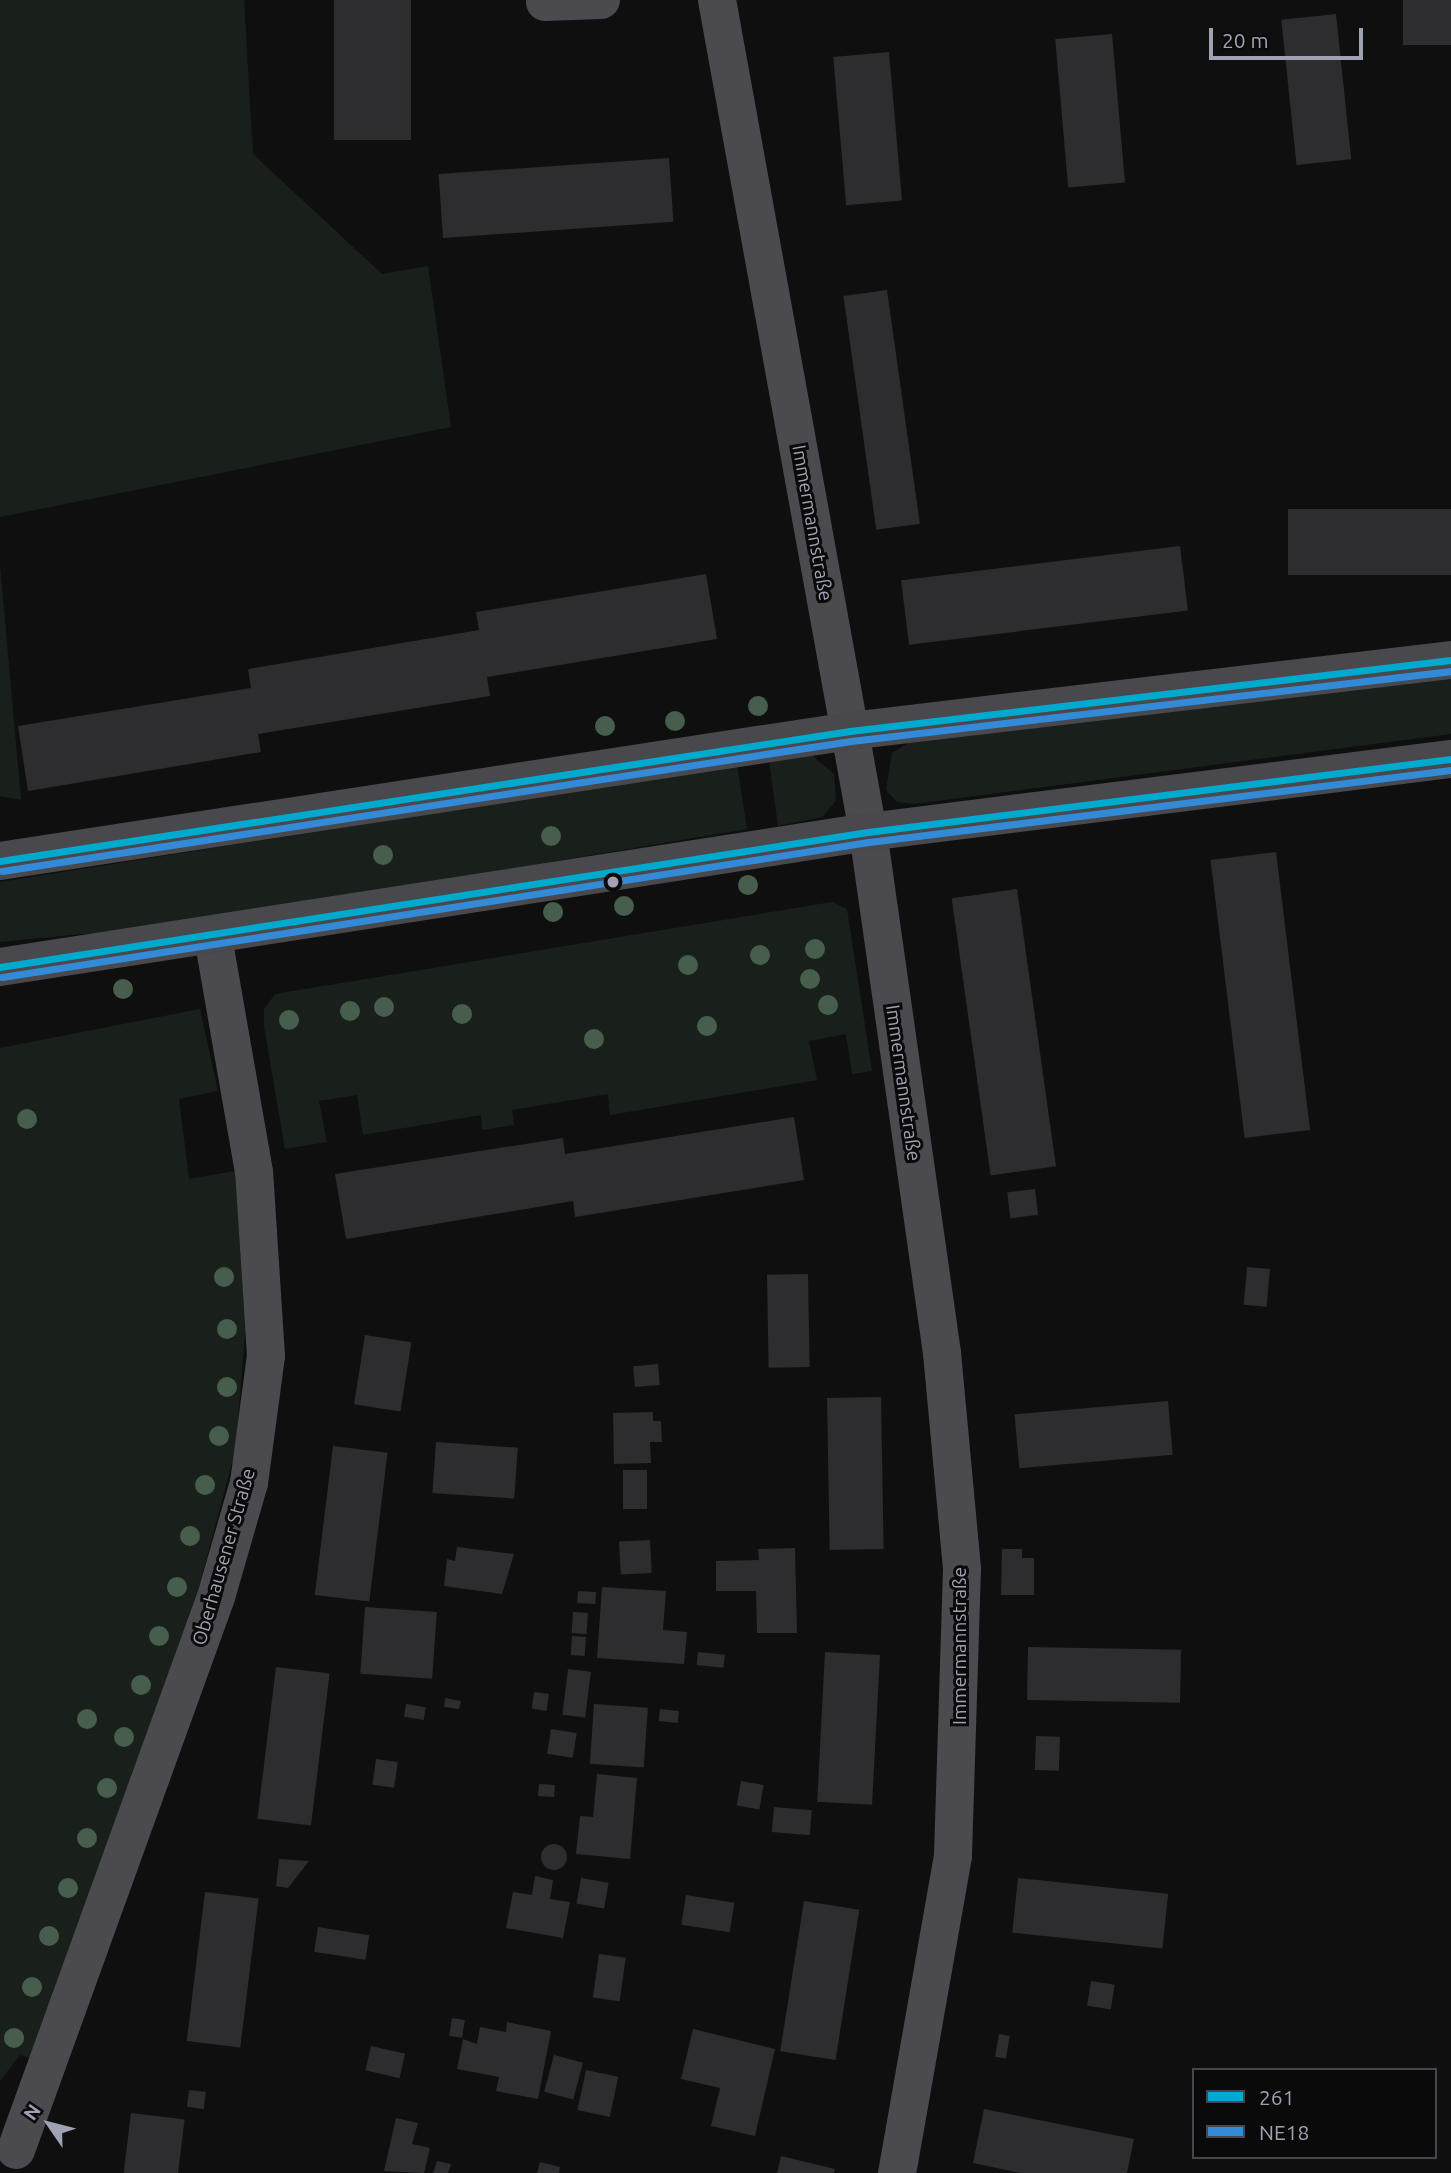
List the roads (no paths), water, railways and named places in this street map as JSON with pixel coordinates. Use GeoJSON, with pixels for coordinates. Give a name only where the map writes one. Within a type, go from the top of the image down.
{"type":"FeatureCollection","features":[{"type":"Feature","properties":{"kind":"main road"},"geometry":{"type":"LineString","coordinates":[[0,861],[850,731],[1451,660]]}},
{"type":"Feature","properties":{"kind":"main road"},"geometry":{"type":"LineString","coordinates":[[0,967],[213,937],[868,832],[1451,759]]}},
{"type":"Feature","properties":{"kind":"street"},"geometry":{"type":"LineString","coordinates":[[545,2],[601,0]]}},
{"type":"Feature","properties":{"kind":"street","name":"Immermannstraße"},"geometry":{"type":"LineString","coordinates":[[717,0],[868,832],[942,1353],[961,1569],[953,1856],[897,2173]]}},
{"type":"Feature","properties":{"kind":"street","name":"Oberhausener Straße"},"geometry":{"type":"LineString","coordinates":[[16,2150],[216,1597],[249,1483],[266,1356],[257,1224],[213,937]]}}]}
